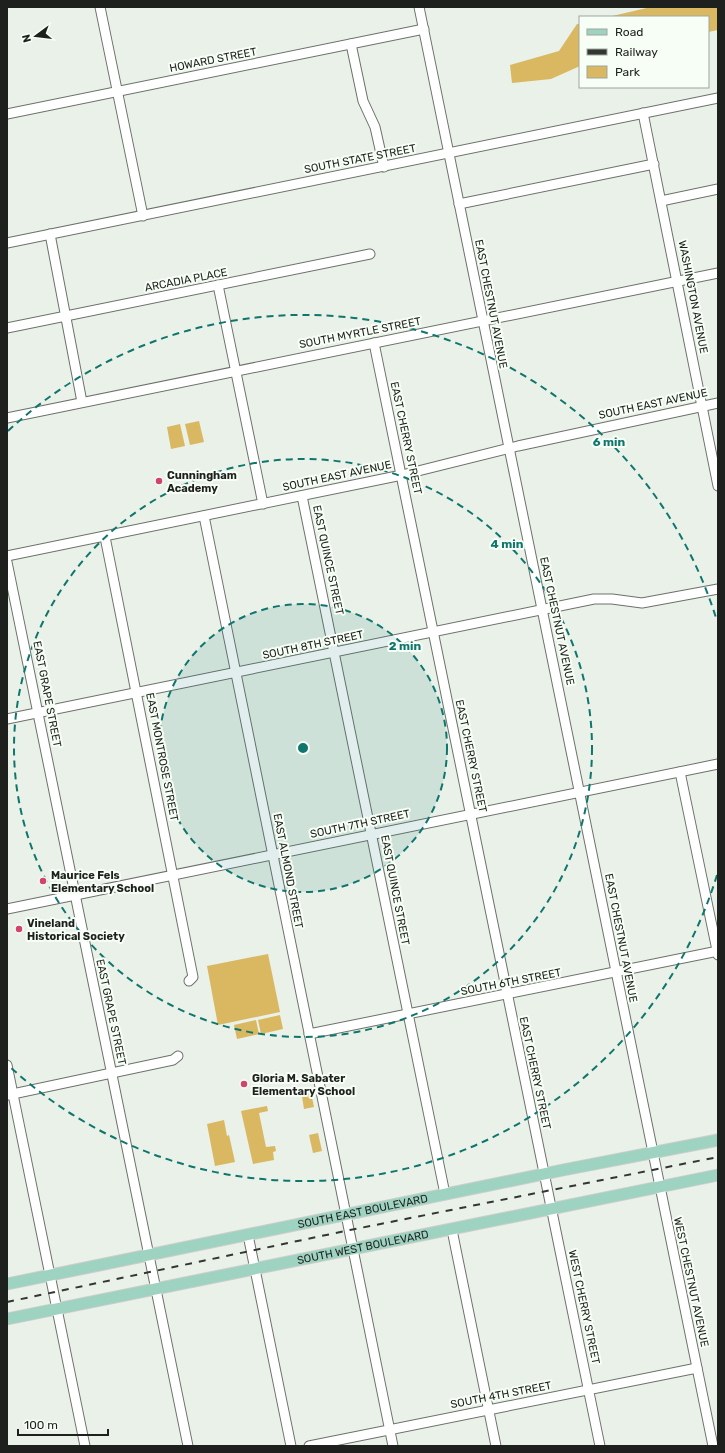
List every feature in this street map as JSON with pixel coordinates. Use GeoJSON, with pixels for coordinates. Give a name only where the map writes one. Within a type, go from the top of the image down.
{"type":"FeatureCollection","features":[{"type":"Feature","properties":{"kind":"main road","name":"SOUTH EAST BOULEVARD"},"geometry":{"type":"LineString","coordinates":[[7,1284],[543,1174],[718,1140]]}},
{"type":"Feature","properties":{"kind":"main road","name":"SOUTH WEST BOULEVARD"},"geometry":{"type":"LineString","coordinates":[[7,1320],[718,1175]]}},
{"type":"Feature","properties":{"kind":"street"},"geometry":{"type":"LineString","coordinates":[[100,7],[143,216]]}},
{"type":"Feature","properties":{"kind":"street","name":"EAST CHESTNUT AVENUE"},"geometry":{"type":"LineString","coordinates":[[419,7],[656,1169]]}},
{"type":"Feature","properties":{"kind":"street","name":"HOWARD STREET"},"geometry":{"type":"LineString","coordinates":[[7,114],[424,29]]}},
{"type":"Feature","properties":{"kind":"street"},"geometry":{"type":"LineString","coordinates":[[351,44],[363,101],[375,127],[384,167]]}},
{"type":"Feature","properties":{"kind":"street","name":"SOUTH STATE STREET"},"geometry":{"type":"LineString","coordinates":[[7,243],[718,98]]}},
{"type":"Feature","properties":{"kind":"street","name":"WASHINGTON AVENUE"},"geometry":{"type":"LineString","coordinates":[[643,113],[718,486]]}},
{"type":"Feature","properties":{"kind":"street"},"geometry":{"type":"LineString","coordinates":[[459,204],[654,164]]}},
{"type":"Feature","properties":{"kind":"street"},"geometry":{"type":"LineString","coordinates":[[661,201],[718,189]]}},
{"type":"Feature","properties":{"kind":"street"},"geometry":{"type":"LineString","coordinates":[[50,234],[82,402]]}},
{"type":"Feature","properties":{"kind":"street","name":"ARCADIA PLACE"},"geometry":{"type":"LineString","coordinates":[[7,328],[370,254]]}},
{"type":"Feature","properties":{"kind":"street","name":"SOUTH MYRTLE STREET"},"geometry":{"type":"LineString","coordinates":[[7,418],[718,273]]}},
{"type":"Feature","properties":{"kind":"street"},"geometry":{"type":"LineString","coordinates":[[218,285],[263,504]]}},
{"type":"Feature","properties":{"kind":"street","name":"EAST CHERRY STREET"},"geometry":{"type":"LineString","coordinates":[[374,343],[434,632],[543,1174]]}},
{"type":"Feature","properties":{"kind":"street","name":"SOUTH EAST AVENUE"},"geometry":{"type":"LineString","coordinates":[[7,556],[402,475],[509,448],[718,403]]}},
{"type":"Feature","properties":{"kind":"street","name":"EAST QUINCE STREET"},"geometry":{"type":"LineString","coordinates":[[302,496],[445,1194]]}},
{"type":"Feature","properties":{"kind":"street","name":"EAST ALMOND STREET"},"geometry":{"type":"LineString","coordinates":[[204,516],[393,1446]]}},
{"type":"Feature","properties":{"kind":"street","name":"EAST MONTROSE STREET"},"geometry":{"type":"LineString","coordinates":[[105,536],[194,977],[189,981]]}},
{"type":"Feature","properties":{"kind":"street","name":"EAST GRAPE STREET"},"geometry":{"type":"LineString","coordinates":[[7,562],[188,1446]]}},
{"type":"Feature","properties":{"kind":"street","name":"SOUTH 8TH STREET"},"geometry":{"type":"LineString","coordinates":[[7,719],[542,611],[594,599],[612,599],[642,603],[718,589]]}},
{"type":"Feature","properties":{"kind":"street","name":"SOUTH 7TH STREET"},"geometry":{"type":"LineString","coordinates":[[7,909],[718,764]]}},
{"type":"Feature","properties":{"kind":"street"},"geometry":{"type":"LineString","coordinates":[[680,772],[718,953]]}},
{"type":"Feature","properties":{"kind":"street","name":"SOUTH 6TH STREET"},"geometry":{"type":"LineString","coordinates":[[309,1034],[718,953]]}},
{"type":"Feature","properties":{"kind":"street"},"geometry":{"type":"LineString","coordinates":[[10,1095],[173,1060],[178,1056]]}},
{"type":"Feature","properties":{"kind":"street"},"geometry":{"type":"LineString","coordinates":[[7,1065],[10,1095],[50,1275],[85,1446]]}},
{"type":"Feature","properties":{"kind":"street","name":"WEST CHESTNUT AVENUE"},"geometry":{"type":"LineString","coordinates":[[656,1169],[713,1446]]}},
{"type":"Feature","properties":{"kind":"street","name":"WEST CHERRY STREET"},"geometry":{"type":"LineString","coordinates":[[543,1174],[600,1446]]}},
{"type":"Feature","properties":{"kind":"street"},"geometry":{"type":"LineString","coordinates":[[452,1230],[496,1446]]}},
{"type":"Feature","properties":{"kind":"street"},"geometry":{"type":"LineString","coordinates":[[248,1235],[291,1446]]}},
{"type":"Feature","properties":{"kind":"street","name":"SOUTH 4TH STREET"},"geometry":{"type":"LineString","coordinates":[[309,1446],[697,1368]]}},
{"type":"Feature","properties":{"kind":"green space"},"geometry":{"type":"Polygon","coordinates":[[[651,7],[718,7],[718,30],[709,32],[709,16],[612,16],[651,7]]]}},
{"type":"Feature","properties":{"kind":"green space"},"geometry":{"type":"Polygon","coordinates":[[[577,24],[579,24],[579,66],[551,79],[512,83],[510,65],[559,51],[577,24]]]}},
{"type":"Feature","properties":{"kind":"green space"},"geometry":{"type":"Polygon","coordinates":[[[199,421],[204,442],[190,445],[185,424],[199,421]]]}},
{"type":"Feature","properties":{"kind":"green space"},"geometry":{"type":"Polygon","coordinates":[[[180,424],[185,446],[171,449],[167,427],[180,424]]]}},
{"type":"Feature","properties":{"kind":"green space"},"geometry":{"type":"Polygon","coordinates":[[[268,954],[280,1012],[218,1025],[207,966],[268,954]]]}},
{"type":"Feature","properties":{"kind":"green space"},"geometry":{"type":"Polygon","coordinates":[[[280,1015],[283,1029],[261,1034],[258,1020],[280,1015]]]}},
{"type":"Feature","properties":{"kind":"green space"},"geometry":{"type":"Polygon","coordinates":[[[256,1020],[259,1034],[237,1039],[234,1025],[256,1020]]]}},
{"type":"Feature","properties":{"kind":"green space"},"geometry":{"type":"Polygon","coordinates":[[[310,1088],[314,1107],[304,1109],[301,1090],[310,1088]]]}},
{"type":"Feature","properties":{"kind":"green space"},"geometry":{"type":"Polygon","coordinates":[[[267,1106],[268,1111],[259,1113],[266,1147],[275,1146],[276,1151],[273,1152],[274,1160],[253,1164],[241,1111],[267,1106]]]}},
{"type":"Feature","properties":{"kind":"green space"},"geometry":{"type":"Polygon","coordinates":[[[224,1120],[235,1162],[215,1166],[207,1124],[224,1120]]]}},
{"type":"Feature","properties":{"kind":"green space"},"geometry":{"type":"Polygon","coordinates":[[[318,1133],[322,1151],[313,1153],[309,1135],[318,1133]]]}},
{"type":"Feature","properties":{"kind":"railway"},"geometry":{"type":"LineString","coordinates":[[7,1302],[350,1230],[718,1157]]}},
{"type":"Feature","properties":{"kind":"place","name":"Cunningham Academy"},"geometry":{"type":"Point","coordinates":[159,481]}},
{"type":"Feature","properties":{"kind":"place","name":"Maurice Fels Elementary School"},"geometry":{"type":"Point","coordinates":[43,881]}},
{"type":"Feature","properties":{"kind":"place","name":"Vineland Historical Society"},"geometry":{"type":"Point","coordinates":[19,929]}},
{"type":"Feature","properties":{"kind":"place","name":"Gloria M. Sabater Elementary School"},"geometry":{"type":"Point","coordinates":[244,1084]}}]}
